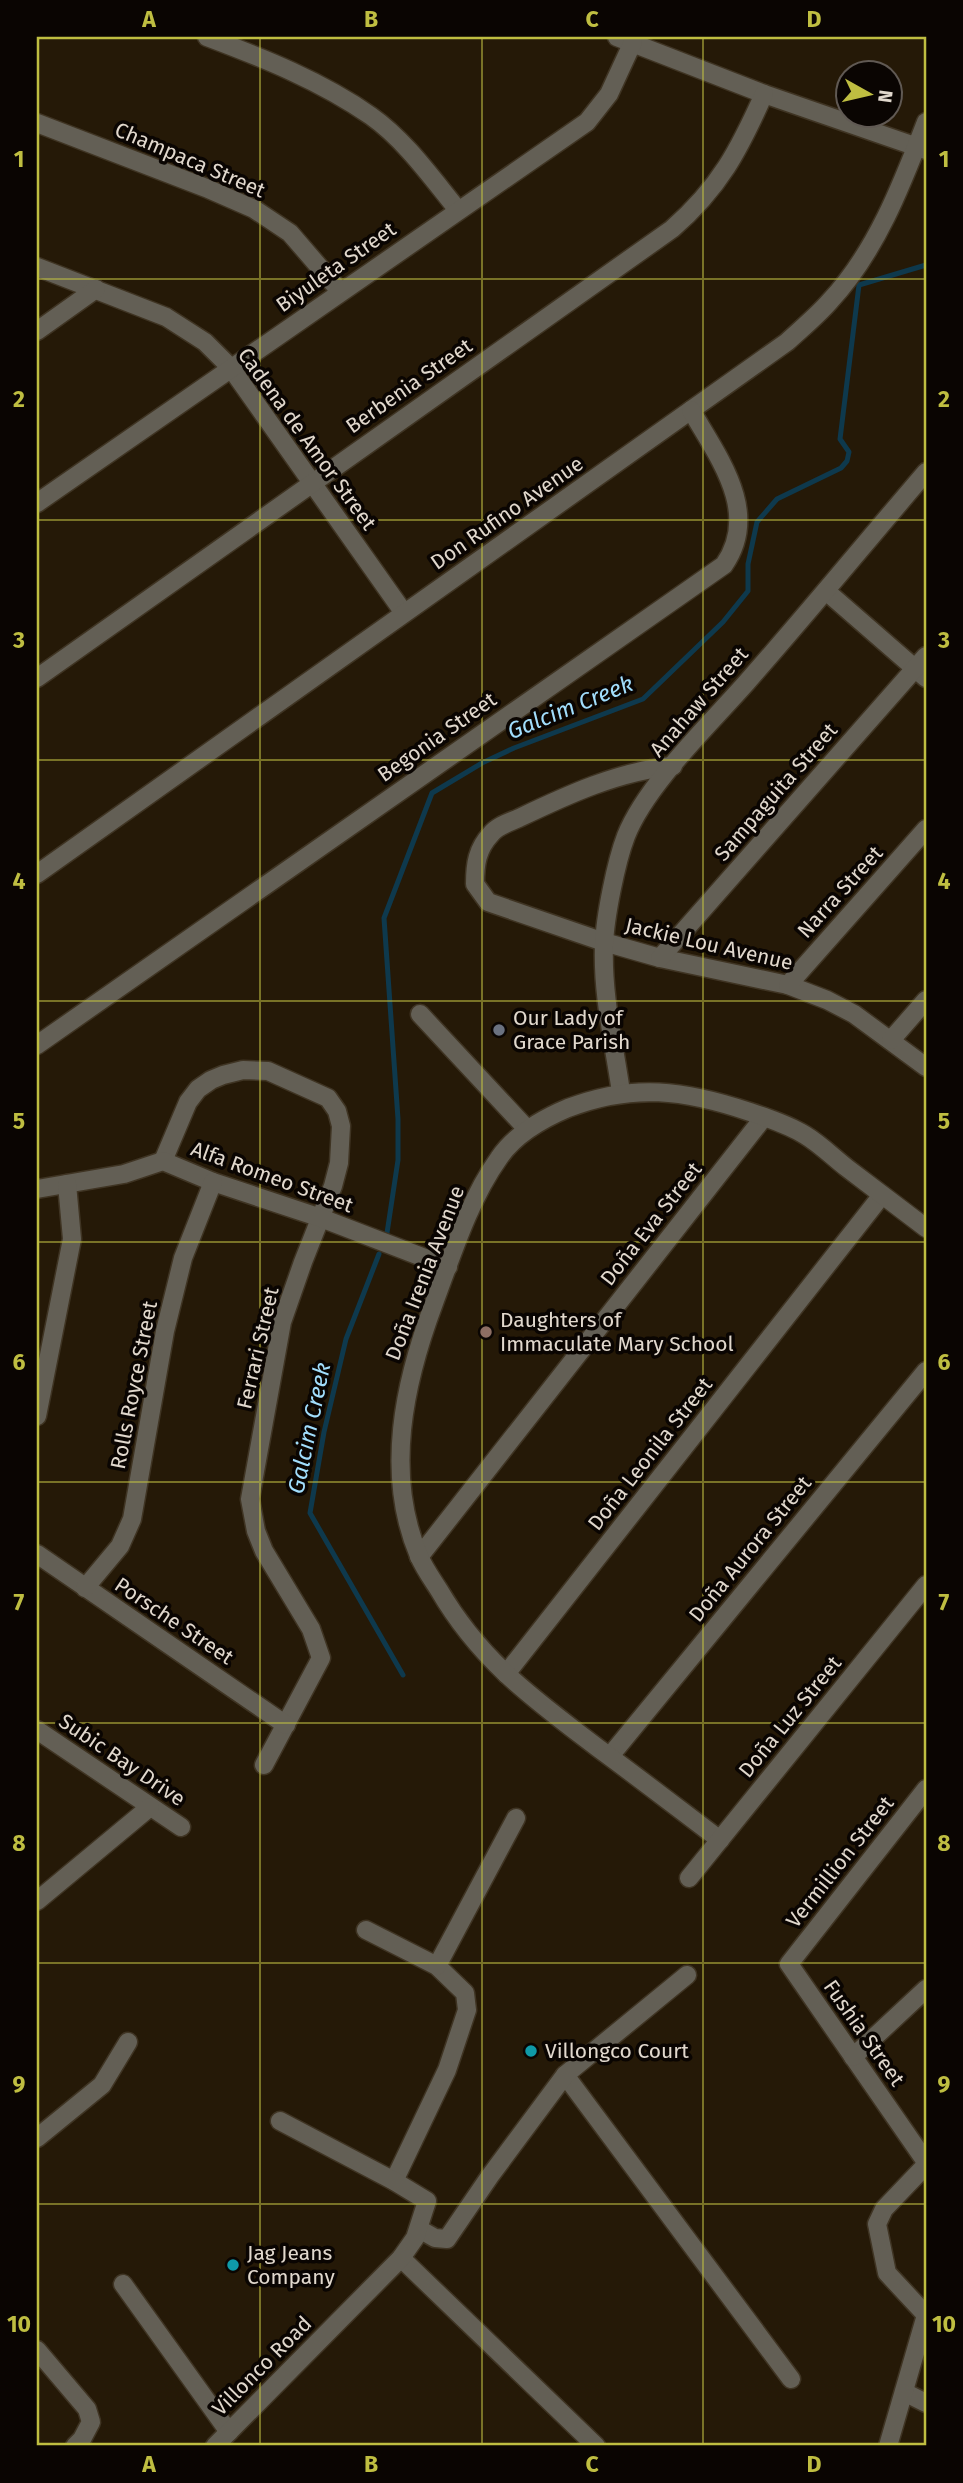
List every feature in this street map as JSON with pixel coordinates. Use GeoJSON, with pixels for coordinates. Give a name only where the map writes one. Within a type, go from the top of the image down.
{"type":"FeatureCollection","features":[{"type":"Feature","properties":{"kind":"street"},"geometry":{"type":"LineString","coordinates":[[206,37],[256,56],[324,88],[372,117],[406,147],[458,209]]}},
{"type":"Feature","properties":{"kind":"street"},"geometry":{"type":"LineString","coordinates":[[625,40],[764,94],[921,148]]}},
{"type":"Feature","properties":{"kind":"street","name":"Biyuleta Street"},"geometry":{"type":"LineString","coordinates":[[37,503],[587,122],[609,94],[625,40]]}},
{"type":"Feature","properties":{"kind":"street","name":"Berbenia Street"},"geometry":{"type":"LineString","coordinates":[[37,678],[681,222],[720,179],[744,139],[764,94]]}},
{"type":"Feature","properties":{"kind":"street","name":"Don Rufino Avenue"},"geometry":{"type":"LineString","coordinates":[[37,874],[787,342],[831,301],[857,267],[921,148],[926,122]]}},
{"type":"Feature","properties":{"kind":"street","name":"Champaca Street"},"geometry":{"type":"LineString","coordinates":[[37,123],[254,209],[290,233],[340,291]]}},
{"type":"Feature","properties":{"kind":"street","name":"Cadena de Amor Street"},"geometry":{"type":"LineString","coordinates":[[37,267],[166,317],[205,342],[231,368],[404,612]]}},
{"type":"Feature","properties":{"kind":"street"},"geometry":{"type":"LineString","coordinates":[[37,331],[96,289]]}},
{"type":"Feature","properties":{"kind":"street","name":"Begonia Street"},"geometry":{"type":"LineString","coordinates":[[37,1045],[724,565],[734,552],[738,533],[737,501],[726,469],[691,410]]}},
{"type":"Feature","properties":{"kind":"street","name":"Anahaw Street"},"geometry":{"type":"LineString","coordinates":[[621,1092],[608,1007],[604,942],[615,877],[627,835],[645,801],[673,766],[926,472]]}},
{"type":"Feature","properties":{"kind":"street"},"geometry":{"type":"LineString","coordinates":[[826,591],[923,667]]}},
{"type":"Feature","properties":{"kind":"street","name":"Sampaguita Street"},"geometry":{"type":"LineString","coordinates":[[660,958],[923,667]]}},
{"type":"Feature","properties":{"kind":"street","name":"Jackie Lou Avenue"},"geometry":{"type":"LineString","coordinates":[[673,766],[651,768],[620,776],[552,803],[493,831],[477,852],[475,884],[488,902],[604,942],[660,958],[788,985],[853,1014],[926,1066]]}},
{"type":"Feature","properties":{"kind":"street","name":"Narra Street"},"geometry":{"type":"LineString","coordinates":[[788,985],[926,829]]}},
{"type":"Feature","properties":{"kind":"street"},"geometry":{"type":"LineString","coordinates":[[891,1040],[926,1000]]}},
{"type":"Feature","properties":{"kind":"street"},"geometry":{"type":"LineString","coordinates":[[420,1014],[527,1129]]}},
{"type":"Feature","properties":{"kind":"street","name":"Ferrari Street"},"geometry":{"type":"LineString","coordinates":[[163,1161],[188,1102],[198,1089],[211,1080],[243,1070],[268,1071],[328,1098],[337,1111],[341,1126],[339,1163],[333,1186],[282,1322],[250,1499],[256,1531],[264,1551],[311,1629],[321,1658],[264,1765]]}},
{"type":"Feature","properties":{"kind":"street","name":"Doña Irenia Avenue"},"geometry":{"type":"LineString","coordinates":[[720,1840],[517,1686],[482,1651],[452,1614],[419,1557],[404,1512],[400,1469],[402,1424],[409,1376],[476,1197],[500,1156],[527,1129],[553,1115],[621,1092],[648,1091],[705,1099],[764,1117],[804,1134],[926,1228]]}},
{"type":"Feature","properties":{"kind":"street","name":"Doña Eva Street"},"geometry":{"type":"LineString","coordinates":[[419,1557],[764,1117]]}},
{"type":"Feature","properties":{"kind":"street","name":"Alfa Romeo Street"},"geometry":{"type":"LineString","coordinates":[[37,1189],[133,1172],[163,1161],[213,1182],[321,1218],[448,1267]]}},
{"type":"Feature","properties":{"kind":"street","name":"Rolls Royce Street"},"geometry":{"type":"LineString","coordinates":[[85,1588],[120,1546],[132,1520],[165,1331],[183,1258],[213,1182]]}},
{"type":"Feature","properties":{"kind":"street"},"geometry":{"type":"LineString","coordinates":[[37,1416],[72,1239],[67,1184]]}},
{"type":"Feature","properties":{"kind":"street","name":"Doña Leonila Street"},"geometry":{"type":"LineString","coordinates":[[506,1674],[882,1195]]}},
{"type":"Feature","properties":{"kind":"street","name":"Doña Aurora Street"},"geometry":{"type":"LineString","coordinates":[[610,1756],[926,1371]]}},
{"type":"Feature","properties":{"kind":"street","name":"Porsche Street"},"geometry":{"type":"LineString","coordinates":[[37,1554],[286,1725]]}},
{"type":"Feature","properties":{"kind":"street","name":"Doña Luz Street"},"geometry":{"type":"LineString","coordinates":[[689,1878],[926,1585]]}},
{"type":"Feature","properties":{"kind":"street","name":"Subic Bay Drive"},"geometry":{"type":"LineString","coordinates":[[37,1730],[181,1828]]}},
{"type":"Feature","properties":{"kind":"street","name":"Vermillion Street"},"geometry":{"type":"LineString","coordinates":[[789,1964],[926,1789]]}},
{"type":"Feature","properties":{"kind":"street"},"geometry":{"type":"LineString","coordinates":[[37,1901],[150,1807]]}},
{"type":"Feature","properties":{"kind":"street"},"geometry":{"type":"LineString","coordinates":[[437,1966],[516,1818]]}},
{"type":"Feature","properties":{"kind":"street"},"geometry":{"type":"LineString","coordinates":[[366,1930],[437,1966],[465,1993],[467,2010],[447,2070],[394,2181]]}},
{"type":"Feature","properties":{"kind":"street","name":"Fushia Street"},"geometry":{"type":"LineString","coordinates":[[789,1964],[926,2163]]}},
{"type":"Feature","properties":{"kind":"street"},"geometry":{"type":"LineString","coordinates":[[280,2121],[427,2201],[419,2229],[435,2238],[447,2239],[490,2176],[565,2076],[687,1975]]}},
{"type":"Feature","properties":{"kind":"street"},"geometry":{"type":"LineString","coordinates":[[853,2057],[926,1989]]}},
{"type":"Feature","properties":{"kind":"street"},"geometry":{"type":"LineString","coordinates":[[37,2138],[102,2085],[128,2042]]}},
{"type":"Feature","properties":{"kind":"street"},"geometry":{"type":"LineString","coordinates":[[565,2076],[791,2379]]}},
{"type":"Feature","properties":{"kind":"street"},"geometry":{"type":"LineString","coordinates":[[888,2446],[926,2315],[887,2273],[877,2224],[884,2209],[926,2163]]}},
{"type":"Feature","properties":{"kind":"street","name":"Villonco Road"},"geometry":{"type":"LineString","coordinates":[[215,2446],[401,2258],[419,2229]]}},
{"type":"Feature","properties":{"kind":"street"},"geometry":{"type":"LineString","coordinates":[[401,2258],[596,2446]]}},
{"type":"Feature","properties":{"kind":"street"},"geometry":{"type":"LineString","coordinates":[[123,2284],[229,2432]]}},
{"type":"Feature","properties":{"kind":"street"},"geometry":{"type":"LineString","coordinates":[[37,2350],[86,2409],[91,2422],[75,2446]]}},
{"type":"Feature","properties":{"kind":"street"},"geometry":{"type":"LineString","coordinates":[[904,2392],[926,2403]]}},
{"type":"Feature","properties":{"kind":"waterway","name":"Galcim Creek"},"geometry":{"type":"LineString","coordinates":[[387,1233],[398,1160],[398,1119],[384,918],[432,793],[482,763],[514,748],[643,699],[723,622],[748,591],[748,564],[757,522],[777,499],[841,468],[847,461],[849,452],[840,439],[859,285],[926,265]]}},
{"type":"Feature","properties":{"kind":"waterway","name":"Galcim Creek"},"geometry":{"type":"LineString","coordinates":[[379,1254],[346,1339],[324,1432],[310,1513],[403,1675]]}},
{"type":"Feature","properties":{"kind":"place","name":"Our Lady of Grace Parish"},"geometry":{"type":"Point","coordinates":[499,1030]}},
{"type":"Feature","properties":{"kind":"place","name":"Daughters of Immaculate Mary School"},"geometry":{"type":"Point","coordinates":[486,1332]}},
{"type":"Feature","properties":{"kind":"place","name":"Villongco Court"},"geometry":{"type":"Point","coordinates":[531,2051]}},
{"type":"Feature","properties":{"kind":"place","name":"Jag Jeans Company"},"geometry":{"type":"Point","coordinates":[233,2265]}}]}
